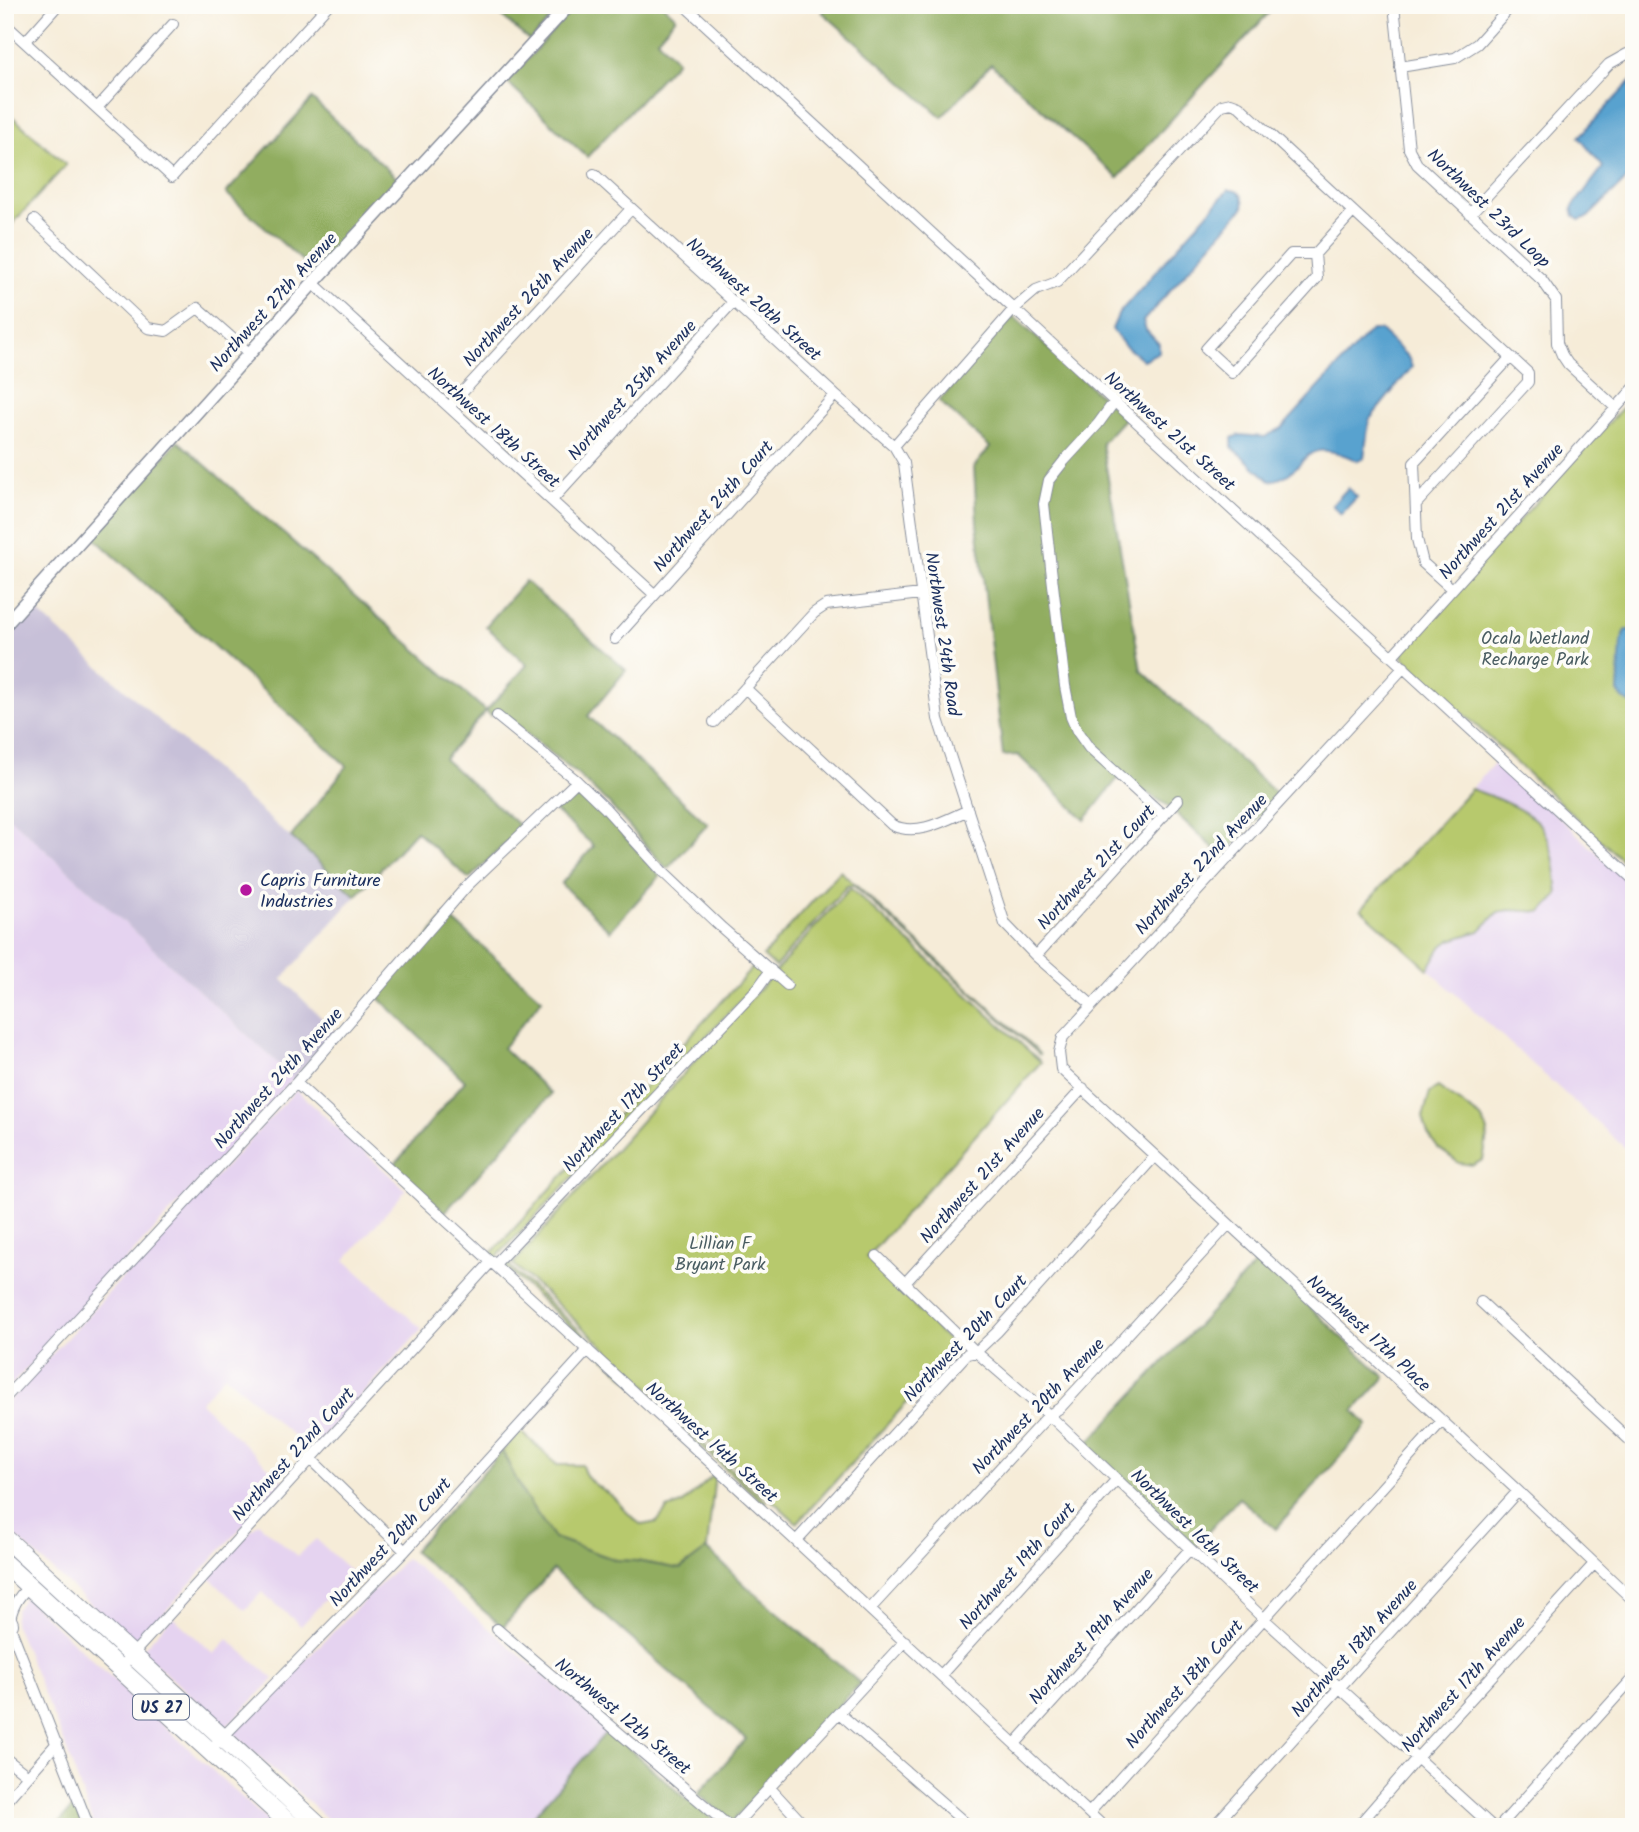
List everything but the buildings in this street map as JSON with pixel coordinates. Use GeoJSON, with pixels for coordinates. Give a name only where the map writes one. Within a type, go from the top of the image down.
{"type":"FeatureCollection","features":[{"type":"Feature","properties":{"kind":"highway","name":"US 27"},"geometry":{"type":"LineString","coordinates":[[5,1538],[320,1827]]}},
{"type":"Feature","properties":{"kind":"highway","name":"US 27"},"geometry":{"type":"LineString","coordinates":[[5,1564],[293,1827]]}},
{"type":"Feature","properties":{"kind":"street"},"geometry":{"type":"LineString","coordinates":[[25,42],[58,5]]}},
{"type":"Feature","properties":{"kind":"street"},"geometry":{"type":"LineString","coordinates":[[5,24],[172,177],[328,5]]}},
{"type":"Feature","properties":{"kind":"street","name":"Northwest 27th Avenue"},"geometry":{"type":"LineString","coordinates":[[5,625],[313,283],[569,5]]}},
{"type":"Feature","properties":{"kind":"street","name":"Northwest 21st Street"},"geometry":{"type":"LineString","coordinates":[[684,5],[1634,880]]}},
{"type":"Feature","properties":{"kind":"street","name":"Northwest 23rd Loop"},"geometry":{"type":"LineString","coordinates":[[1394,5],[1409,149],[1417,164],[1542,281],[1556,300],[1557,343],[1562,355],[1568,365],[1616,408]]}},
{"type":"Feature","properties":{"kind":"street"},"geometry":{"type":"LineString","coordinates":[[1399,67],[1455,58],[1477,44],[1513,5]]}},
{"type":"Feature","properties":{"kind":"street"},"geometry":{"type":"LineString","coordinates":[[97,108],[173,24]]}},
{"type":"Feature","properties":{"kind":"street"},"geometry":{"type":"LineString","coordinates":[[1470,214],[1609,64],[1627,54],[1634,54]]}},
{"type":"Feature","properties":{"kind":"street"},"geometry":{"type":"LineString","coordinates":[[894,446],[1014,309],[1036,289],[1057,282],[1222,105],[1231,103],[1239,106],[1528,373],[1528,382],[1416,504]]}},
{"type":"Feature","properties":{"kind":"street","name":"Northwest 20th Street"},"geometry":{"type":"LineString","coordinates":[[594,174],[894,446]]}},
{"type":"Feature","properties":{"kind":"street","name":"Northwest 26th Avenue"},"geometry":{"type":"LineString","coordinates":[[449,407],[631,209]]}},
{"type":"Feature","properties":{"kind":"street"},"geometry":{"type":"LineString","coordinates":[[1315,254],[1291,254],[1206,349],[1232,373],[1317,278],[1315,254],[1353,212]]}},
{"type":"Feature","properties":{"kind":"street"},"geometry":{"type":"LineString","coordinates":[[34,220],[148,328],[166,331],[198,308],[250,354]]}},
{"type":"Feature","properties":{"kind":"street","name":"Northwest 18th Street"},"geometry":{"type":"LineString","coordinates":[[313,283],[654,594]]}},
{"type":"Feature","properties":{"kind":"street","name":"Northwest 25th Avenue"},"geometry":{"type":"LineString","coordinates":[[552,500],[734,301]]}},
{"type":"Feature","properties":{"kind":"street"},"geometry":{"type":"LineString","coordinates":[[1452,589],[1423,563],[1418,539],[1414,463],[1510,358]]}},
{"type":"Feature","properties":{"kind":"street","name":"Northwest 21st Avenue"},"geometry":{"type":"LineString","coordinates":[[1392,656],[1634,388]]}},
{"type":"Feature","properties":{"kind":"street","name":"Northwest 24th Court"},"geometry":{"type":"LineString","coordinates":[[615,639],[835,395]]}},
{"type":"Feature","properties":{"kind":"street"},"geometry":{"type":"LineString","coordinates":[[1114,402],[1049,480],[1044,504],[1054,594],[1067,695],[1077,731],[1089,748],[1164,816]]}},
{"type":"Feature","properties":{"kind":"street","name":"Northwest 24th Road"},"geometry":{"type":"LineString","coordinates":[[894,446],[904,463],[938,719],[1005,924],[1036,956],[1092,1005]]}},
{"type":"Feature","properties":{"kind":"street"},"geometry":{"type":"LineString","coordinates":[[714,722],[814,613],[826,605],[920,593]]}},
{"type":"Feature","properties":{"kind":"street","name":"Northwest 22nd Avenue"},"geometry":{"type":"LineString","coordinates":[[1083,1088],[1061,1069],[1059,1052],[1063,1037],[1404,667]]}},
{"type":"Feature","properties":{"kind":"street"},"geometry":{"type":"LineString","coordinates":[[745,688],[891,825],[904,831],[933,826],[968,810]]}},
{"type":"Feature","properties":{"kind":"street"},"geometry":{"type":"LineString","coordinates":[[497,716],[577,781],[662,871],[787,985]]}},
{"type":"Feature","properties":{"kind":"street","name":"Northwest 24th Avenue"},"geometry":{"type":"LineString","coordinates":[[5,1398],[296,1083],[467,886],[577,781]]}},
{"type":"Feature","properties":{"kind":"street","name":"Northwest 21st Court"},"geometry":{"type":"LineString","coordinates":[[1036,956],[1178,800]]}},
{"type":"Feature","properties":{"kind":"street","name":"Northwest 17th Street"},"geometry":{"type":"LineString","coordinates":[[494,1263],[758,988],[771,970]]}},
{"type":"Feature","properties":{"kind":"street","name":"Northwest 14th Street"},"geometry":{"type":"LineString","coordinates":[[296,1083],[1104,1827]]}},
{"type":"Feature","properties":{"kind":"street","name":"Northwest 21st Avenue"},"geometry":{"type":"LineString","coordinates":[[905,1283],[1083,1088]]}},
{"type":"Feature","properties":{"kind":"street","name":"Northwest 17th Place"},"geometry":{"type":"LineString","coordinates":[[1083,1088],[1634,1601]]}},
{"type":"Feature","properties":{"kind":"street","name":"Northwest 20th Court"},"geometry":{"type":"LineString","coordinates":[[796,1541],[967,1354],[976,1352],[1155,1156]]}},
{"type":"Feature","properties":{"kind":"street","name":"Northwest 20th Avenue"},"geometry":{"type":"LineString","coordinates":[[870,1609],[1228,1225]]}},
{"type":"Feature","properties":{"kind":"street","name":"Northwest 16th Street"},"geometry":{"type":"LineString","coordinates":[[877,1256],[976,1352],[1049,1415],[1264,1619],[1493,1827]]}},
{"type":"Feature","properties":{"kind":"street","name":"Northwest 22nd Court"},"geometry":{"type":"LineString","coordinates":[[119,1669],[310,1458],[494,1263]]}},
{"type":"Feature","properties":{"kind":"street"},"geometry":{"type":"LineString","coordinates":[[1481,1302],[1634,1444]]}},
{"type":"Feature","properties":{"kind":"street","name":"Northwest 20th Court"},"geometry":{"type":"LineString","coordinates":[[209,1751],[405,1552],[588,1350]]}},
{"type":"Feature","properties":{"kind":"street","name":"Northwest 18th Court"},"geometry":{"type":"LineString","coordinates":[[1089,1813],[1442,1421]]}},
{"type":"Feature","properties":{"kind":"street"},"geometry":{"type":"LineString","coordinates":[[310,1458],[405,1552]]}},
{"type":"Feature","properties":{"kind":"street","name":"Northwest 19th Court"},"geometry":{"type":"LineString","coordinates":[[941,1675],[1117,1479]]}},
{"type":"Feature","properties":{"kind":"street","name":"Northwest 18th Avenue"},"geometry":{"type":"LineString","coordinates":[[1213,1827],[1518,1491]]}},
{"type":"Feature","properties":{"kind":"street","name":"Northwest 19th Avenue"},"geometry":{"type":"LineString","coordinates":[[1015,1744],[1190,1549]]}},
{"type":"Feature","properties":{"kind":"street","name":"Northwest 17th Avenue"},"geometry":{"type":"LineString","coordinates":[[1357,1827],[1594,1564]]}},
{"type":"Feature","properties":{"kind":"street"},"geometry":{"type":"LineString","coordinates":[[29,1586],[7,1620],[89,1827]]}},
{"type":"Feature","properties":{"kind":"street","name":"Northwest 12th Street"},"geometry":{"type":"LineString","coordinates":[[497,1629],[731,1827]]}},
{"type":"Feature","properties":{"kind":"street"},"geometry":{"type":"LineString","coordinates":[[731,1827],[905,1641]]}},
{"type":"Feature","properties":{"kind":"street"},"geometry":{"type":"LineString","coordinates":[[1499,1827],[1634,1677]]}},
{"type":"Feature","properties":{"kind":"street"},"geometry":{"type":"LineString","coordinates":[[839,1713],[971,1827]]}},
{"type":"Feature","properties":{"kind":"street"},"geometry":{"type":"LineString","coordinates":[[5,1802],[57,1743]]}},
{"type":"Feature","properties":{"kind":"street"},"geometry":{"type":"LineString","coordinates":[[5,1758],[28,1776]]}},
{"type":"Feature","properties":{"kind":"street"},"geometry":{"type":"LineString","coordinates":[[769,1787],[806,1827]]}},
{"type":"Feature","properties":{"kind":"shaded area"},"geometry":{"type":"Polygon","coordinates":[[[30,605],[356,896],[282,979],[335,1031],[294,1078],[5,813],[5,632],[30,605]]]}},
{"type":"Feature","properties":{"kind":"shaded area"},"geometry":{"type":"Polygon","coordinates":[[[1497,760],[1634,887],[1634,1156],[1428,969],[1441,947],[1451,940],[1479,931],[1498,912],[1510,910],[1530,913],[1501,800],[1471,789],[1497,760]]]}},
{"type":"Feature","properties":{"kind":"shaded area"},"geometry":{"type":"Polygon","coordinates":[[[5,813],[294,1078],[5,1392],[5,813]]]}},
{"type":"Feature","properties":{"kind":"shaded area"},"geometry":{"type":"Polygon","coordinates":[[[296,1090],[406,1190],[345,1260],[422,1329],[310,1451],[225,1375],[200,1402],[283,1481],[135,1645],[5,1527],[5,1405],[296,1090]]]}},
{"type":"Feature","properties":{"kind":"shaded area"},"geometry":{"type":"Polygon","coordinates":[[[258,1523],[297,1556],[316,1539],[351,1571],[301,1626],[262,1592],[245,1610],[209,1578],[173,1617],[214,1654],[228,1639],[274,1679],[226,1727],[141,1651],[258,1523]]]}},
{"type":"Feature","properties":{"kind":"shaded area"},"geometry":{"type":"Polygon","coordinates":[[[406,1558],[608,1730],[524,1827],[336,1827],[233,1733],[406,1558]]]}},
{"type":"Feature","properties":{"kind":"shaded area"},"geometry":{"type":"Polygon","coordinates":[[[24,1597],[274,1827],[94,1827],[64,1742],[14,1623],[16,1610],[24,1597]]]}},
{"type":"Feature","properties":{"kind":"green space"},"geometry":{"type":"Polygon","coordinates":[[[489,5],[549,5],[557,12],[530,41],[489,5]]]}},
{"type":"Feature","properties":{"kind":"green space"},"geometry":{"type":"Polygon","coordinates":[[[576,5],[663,5],[676,17],[657,39],[677,61],[587,157],[507,82],[576,5]]]}},
{"type":"Feature","properties":{"kind":"green space"},"geometry":{"type":"Polygon","coordinates":[[[828,5],[1276,5],[1118,178],[991,64],[942,117],[822,12],[828,5]]]}},
{"type":"Feature","properties":{"kind":"green space"},"geometry":{"type":"Polygon","coordinates":[[[312,99],[401,182],[316,273],[226,193],[312,99]]]}},
{"type":"Feature","properties":{"kind":"green space"},"geometry":{"type":"Polygon","coordinates":[[[5,110],[66,165],[5,232],[5,110]]]}},
{"type":"Feature","properties":{"kind":"green space"},"geometry":{"type":"Polygon","coordinates":[[[1013,316],[1125,418],[1102,443],[1141,670],[1278,795],[1223,857],[1167,805],[1119,777],[1085,820],[1018,755],[1003,756],[977,523],[974,467],[990,447],[939,401],[1013,316]]]}},
{"type":"Feature","properties":{"kind":"green space","name":"Ocala Wetland Recharge Park"},"geometry":{"type":"Polygon","coordinates":[[[1634,395],[1634,871],[1405,660],[1402,653],[1406,644],[1634,395]]]}},
{"type":"Feature","properties":{"kind":"green space"},"geometry":{"type":"Polygon","coordinates":[[[178,441],[486,711],[444,759],[522,828],[469,879],[416,831],[356,896],[291,837],[347,766],[92,536],[178,441]]]}},
{"type":"Feature","properties":{"kind":"green space"},"geometry":{"type":"Polygon","coordinates":[[[525,581],[626,670],[588,716],[708,824],[667,869],[609,804],[578,775],[497,710],[491,716],[486,711],[527,665],[486,626],[525,581]]]}},
{"type":"Feature","properties":{"kind":"green space"},"geometry":{"type":"Polygon","coordinates":[[[576,788],[602,811],[660,876],[610,931],[561,884],[594,846],[554,810],[576,788]]]}},
{"type":"Feature","properties":{"kind":"green space"},"geometry":{"type":"Polygon","coordinates":[[[1471,789],[1518,809],[1540,825],[1551,850],[1558,895],[1542,912],[1498,912],[1479,931],[1451,940],[1441,947],[1428,969],[1361,909],[1471,789]]]}},
{"type":"Feature","properties":{"kind":"green space"},"geometry":{"type":"Polygon","coordinates":[[[840,871],[1040,1055],[853,885],[847,886],[775,967],[763,956],[840,871]]]}},
{"type":"Feature","properties":{"kind":"green space","name":"Lillian F Bryant Park"},"geometry":{"type":"Polygon","coordinates":[[[850,888],[1041,1062],[867,1257],[956,1349],[797,1523],[513,1264],[850,888]]]}},
{"type":"Feature","properties":{"kind":"green space"},"geometry":{"type":"Polygon","coordinates":[[[447,915],[542,999],[503,1048],[551,1094],[445,1212],[394,1165],[465,1081],[377,996],[447,915]]]}},
{"type":"Feature","properties":{"kind":"green space"},"geometry":{"type":"Polygon","coordinates":[[[756,964],[765,971],[755,985],[496,1258],[491,1254],[756,964]]]}},
{"type":"Feature","properties":{"kind":"green space"},"geometry":{"type":"Polygon","coordinates":[[[1438,1087],[1481,1118],[1488,1131],[1483,1160],[1473,1165],[1459,1163],[1438,1148],[1428,1134],[1423,1117],[1430,1092],[1438,1087]]]}},
{"type":"Feature","properties":{"kind":"green space"},"geometry":{"type":"Polygon","coordinates":[[[568,1196],[510,1261],[510,1267],[766,1501],[764,1504],[502,1264],[568,1196]]]}},
{"type":"Feature","properties":{"kind":"green space"},"geometry":{"type":"Polygon","coordinates":[[[1259,1260],[1385,1377],[1354,1411],[1368,1425],[1276,1529],[1239,1498],[1195,1546],[1087,1444],[1259,1260]]]}},
{"type":"Feature","properties":{"kind":"green space"},"geometry":{"type":"Polygon","coordinates":[[[521,1431],[557,1465],[582,1465],[592,1482],[642,1525],[657,1522],[667,1509],[682,1504],[715,1474],[707,1549],[680,1569],[616,1560],[554,1538],[524,1495],[502,1451],[521,1431]]]}},
{"type":"Feature","properties":{"kind":"green space"},"geometry":{"type":"Polygon","coordinates":[[[502,1451],[524,1495],[554,1538],[616,1560],[680,1569],[707,1549],[860,1683],[732,1822],[698,1794],[746,1739],[553,1570],[503,1627],[413,1551],[502,1451]]]}},
{"type":"Feature","properties":{"kind":"green space"},"geometry":{"type":"Polygon","coordinates":[[[608,1730],[722,1827],[674,1827],[670,1823],[667,1827],[524,1827],[608,1730]]]}},
{"type":"Feature","properties":{"kind":"green space"},"geometry":{"type":"Polygon","coordinates":[[[75,1805],[83,1827],[55,1827],[75,1805]]]}},
{"type":"Feature","properties":{"kind":"water"},"geometry":{"type":"Polygon","coordinates":[[[1634,78],[1634,172],[1588,217],[1579,220],[1574,216],[1572,208],[1603,167],[1579,137],[1634,78]]]}},
{"type":"Feature","properties":{"kind":"water"},"geometry":{"type":"Polygon","coordinates":[[[1228,190],[1241,194],[1243,208],[1143,321],[1146,330],[1159,344],[1159,352],[1143,360],[1124,345],[1112,329],[1119,313],[1228,190]]]}},
{"type":"Feature","properties":{"kind":"water"},"geometry":{"type":"Polygon","coordinates":[[[1371,330],[1380,330],[1408,357],[1412,367],[1369,420],[1364,458],[1358,461],[1324,450],[1314,452],[1293,471],[1270,481],[1232,447],[1232,438],[1239,435],[1265,437],[1282,428],[1371,330]]]}},
{"type":"Feature","properties":{"kind":"water"},"geometry":{"type":"Polygon","coordinates":[[[1348,488],[1357,497],[1341,514],[1332,505],[1348,488]]]}},
{"type":"Feature","properties":{"kind":"water"},"geometry":{"type":"Polygon","coordinates":[[[1626,630],[1634,630],[1634,705],[1624,700],[1618,692],[1621,642],[1626,630]]]}},
{"type":"Feature","properties":{"kind":"place","name":"Capris Furniture Industries"},"geometry":{"type":"Point","coordinates":[246,890]}}]}
